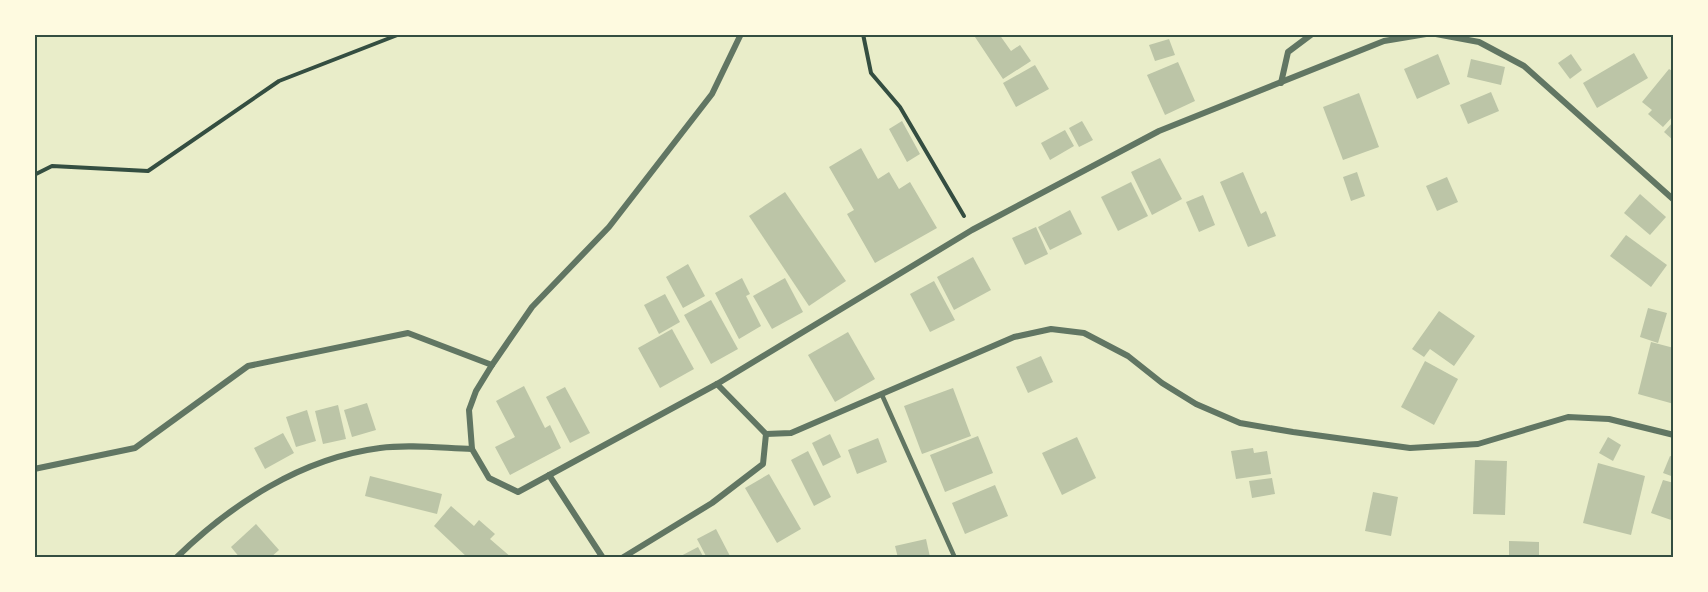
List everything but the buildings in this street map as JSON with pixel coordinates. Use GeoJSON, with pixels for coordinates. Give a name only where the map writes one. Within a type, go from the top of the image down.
{"type":"FeatureCollection","features":[{"type":"Feature","properties":{"kind":"street"},"geometry":{"type":"LineString","coordinates":[[741,34],[712,94],[609,227],[531,306],[476,391],[469,410],[472,449],[489,478],[518,492],[717,384],[972,230],[1159,131],[1384,41],[1426,34]]}},
{"type":"Feature","properties":{"kind":"street"},"geometry":{"type":"LineString","coordinates":[[1281,82],[1288,52],[1312,34]]}},
{"type":"Feature","properties":{"kind":"street"},"geometry":{"type":"LineString","coordinates":[[1437,34],[1479,42],[1524,66],[1674,200]]}},
{"type":"Feature","properties":{"kind":"street"},"geometry":{"type":"LineString","coordinates":[[717,384],[766,434],[791,433],[1014,337],[1051,329],[1084,333],[1128,356],[1162,383],[1196,404],[1240,423],[1410,448],[1478,444],[1568,417],[1609,419],[1674,435]]}},
{"type":"Feature","properties":{"kind":"street"},"geometry":{"type":"LineString","coordinates":[[34,469],[135,448],[248,366],[408,333],[492,365]]}},
{"type":"Feature","properties":{"kind":"street"},"geometry":{"type":"LineString","coordinates":[[622,558],[712,503],[763,464],[766,434]]}},
{"type":"Feature","properties":{"kind":"street"},"geometry":{"type":"LineString","coordinates":[[176,558],[253,494],[320,463],[380,448],[472,449]]}},
{"type":"Feature","properties":{"kind":"street"},"geometry":{"type":"LineString","coordinates":[[549,475],[603,558]]}},
{"type":"Feature","properties":{"kind":"lane"},"geometry":{"type":"LineString","coordinates":[[882,395],[955,558]]}},
{"type":"Feature","properties":{"kind":"path"},"geometry":{"type":"LineString","coordinates":[[34,175],[52,166],[148,171],[279,81],[400,34]]}},
{"type":"Feature","properties":{"kind":"path"},"geometry":{"type":"LineString","coordinates":[[863,34],[871,73],[900,106],[972,230]]}}]}
